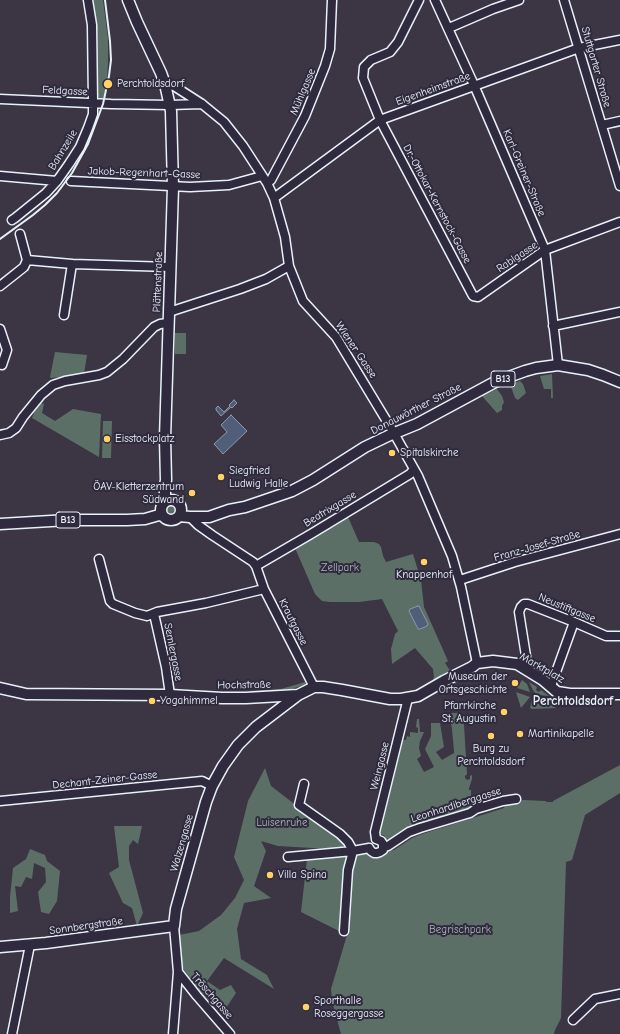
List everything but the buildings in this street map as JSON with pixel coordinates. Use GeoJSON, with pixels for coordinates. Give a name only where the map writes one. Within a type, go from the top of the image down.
{"type":"FeatureCollection","features":[{"type":"Feature","properties":{"kind":"main road"},"geometry":{"type":"LineString","coordinates":[[128,0],[165,84]]}},
{"type":"Feature","properties":{"kind":"main road","name":"Plättenstraße"},"geometry":{"type":"LineString","coordinates":[[165,84],[170,105],[172,140],[165,438],[166,480],[169,483],[170,491],[166,506],[180,504],[180,513]]}},
{"type":"Feature","properties":{"kind":"main road","name":"Donauwörther Straße"},"geometry":{"type":"LineString","coordinates":[[180,513],[229,510],[245,507],[292,491],[313,480],[365,447],[417,424],[495,382],[536,368],[558,365],[588,370],[620,382]]}},
{"type":"Feature","properties":{"kind":"main road","name":"B13"},"geometry":{"type":"LineString","coordinates":[[166,506],[167,519],[176,519],[180,513]]}},
{"type":"Feature","properties":{"kind":"main road","name":"B13"},"geometry":{"type":"LineString","coordinates":[[0,524],[61,520],[146,519],[159,515],[166,506]]}},
{"type":"Feature","properties":{"kind":"main road","name":"Donauwörther Straße"},"geometry":{"type":"LineString","coordinates":[[180,513],[190,517],[209,517],[229,510]]}},
{"type":"Feature","properties":{"kind":"main road","name":"Marktplatz"},"geometry":{"type":"LineString","coordinates":[[477,663],[494,661],[517,664],[543,680],[557,692],[596,695],[620,694]]}},
{"type":"Feature","properties":{"kind":"main road","name":"Hochstraße"},"geometry":{"type":"LineString","coordinates":[[0,688],[26,694],[170,695],[234,698],[298,695],[314,688],[322,687],[390,699],[418,696],[477,663]]}},
{"type":"Feature","properties":{"kind":"main road","name":"Walzengasse"},"geometry":{"type":"LineString","coordinates":[[174,926],[176,910],[206,802],[212,786],[223,766],[238,745],[256,727],[298,695]]}},
{"type":"Feature","properties":{"kind":"main road","name":"Sonnbergstraße"},"geometry":{"type":"LineString","coordinates":[[0,947],[30,945],[174,926]]}},
{"type":"Feature","properties":{"kind":"street","name":"Bahnzeile"},"geometry":{"type":"LineString","coordinates":[[12,220],[46,193],[69,164],[80,147],[93,114],[92,26],[88,0]]}},
{"type":"Feature","properties":{"kind":"street","name":"Mühlgasse"},"geometry":{"type":"LineString","coordinates":[[264,179],[271,180],[302,122],[325,66],[330,49],[332,0]]}},
{"type":"Feature","properties":{"kind":"street","name":"Dr.-Ottokar-Kernstock-Gasse"},"geometry":{"type":"LineString","coordinates":[[419,0],[398,42],[390,52],[371,60],[364,67],[363,78],[380,120],[474,297]]}},
{"type":"Feature","properties":{"kind":"street","name":"Karl-Greiner-Straße"},"geometry":{"type":"LineString","coordinates":[[435,0],[449,28],[545,250],[558,365]]}},
{"type":"Feature","properties":{"kind":"street"},"geometry":{"type":"LineString","coordinates":[[449,28],[493,9],[519,0]]}},
{"type":"Feature","properties":{"kind":"street","name":"Stuttgarter Straße"},"geometry":{"type":"LineString","coordinates":[[564,0],[620,186]]}},
{"type":"Feature","properties":{"kind":"street","name":"Eigenheimstraße"},"geometry":{"type":"LineString","coordinates":[[274,198],[380,120],[579,48],[620,40]]}},
{"type":"Feature","properties":{"kind":"street","name":"Wiener Gasse"},"geometry":{"type":"LineString","coordinates":[[165,84],[174,86],[202,104],[224,122],[243,146],[264,179],[274,198],[285,237],[289,266],[303,301],[336,338],[395,434],[414,469],[452,556],[460,580],[477,663]]}},
{"type":"Feature","properties":{"kind":"street","name":"Feldgasse"},"geometry":{"type":"LineString","coordinates":[[0,99],[111,104],[202,104]]}},
{"type":"Feature","properties":{"kind":"street"},"geometry":{"type":"LineString","coordinates":[[602,125],[620,121]]}},
{"type":"Feature","properties":{"kind":"street"},"geometry":{"type":"LineString","coordinates":[[0,176],[56,181]]}},
{"type":"Feature","properties":{"kind":"street","name":"Jakob-Regenhart-Gasse"},"geometry":{"type":"LineString","coordinates":[[71,181],[190,187],[229,185],[264,179]]}},
{"type":"Feature","properties":{"kind":"street","name":"Rablgasse"},"geometry":{"type":"LineString","coordinates":[[474,297],[478,297],[545,250],[620,222]]}},
{"type":"Feature","properties":{"kind":"street"},"geometry":{"type":"LineString","coordinates":[[0,286],[24,266],[27,260],[20,234]]}},
{"type":"Feature","properties":{"kind":"street"},"geometry":{"type":"LineString","coordinates":[[27,260],[72,264],[170,267]]}},
{"type":"Feature","properties":{"kind":"street"},"geometry":{"type":"LineString","coordinates":[[64,315],[72,264]]}},
{"type":"Feature","properties":{"kind":"street"},"geometry":{"type":"LineString","coordinates":[[169,312],[266,279],[289,266]]}},
{"type":"Feature","properties":{"kind":"street"},"geometry":{"type":"LineString","coordinates":[[553,326],[620,312]]}},
{"type":"Feature","properties":{"kind":"street"},"geometry":{"type":"LineString","coordinates":[[0,435],[9,433],[16,428],[41,395],[53,385],[107,372],[123,359],[154,327],[160,324],[168,324]]}},
{"type":"Feature","properties":{"kind":"street"},"geometry":{"type":"LineString","coordinates":[[0,330],[6,350],[2,365]]}},
{"type":"Feature","properties":{"kind":"street","name":"Beatrixgasse"},"geometry":{"type":"LineString","coordinates":[[256,566],[410,474],[414,469]]}},
{"type":"Feature","properties":{"kind":"street"},"geometry":{"type":"LineString","coordinates":[[190,517],[198,525],[249,559],[256,566]]}},
{"type":"Feature","properties":{"kind":"street","name":"Franz-Josef-Straße"},"geometry":{"type":"LineString","coordinates":[[460,580],[515,562],[620,534]]}},
{"type":"Feature","properties":{"kind":"street"},"geometry":{"type":"LineString","coordinates":[[99,559],[110,601],[113,604],[135,613],[147,616],[157,612],[206,603],[264,589]]}},
{"type":"Feature","properties":{"kind":"street","name":"Krautgasse"},"geometry":{"type":"LineString","coordinates":[[256,566],[264,589],[314,688]]}},
{"type":"Feature","properties":{"kind":"street","name":"Neustiftgasse"},"geometry":{"type":"LineString","coordinates":[[525,669],[526,656],[519,612],[524,604],[528,604],[606,636],[620,636]]}},
{"type":"Feature","properties":{"kind":"street","name":"Semlergasse"},"geometry":{"type":"LineString","coordinates":[[154,614],[166,667],[170,695]]}},
{"type":"Feature","properties":{"kind":"street"},"geometry":{"type":"LineString","coordinates":[[551,686],[574,622]]}},
{"type":"Feature","properties":{"kind":"street","name":"Weingasse"},"geometry":{"type":"LineString","coordinates":[[376,839],[375,832],[408,698]]}},
{"type":"Feature","properties":{"kind":"street","name":"Dechant-Zeiner-Gasse"},"geometry":{"type":"LineString","coordinates":[[0,801],[202,781],[212,786]]}},
{"type":"Feature","properties":{"kind":"street"},"geometry":{"type":"LineString","coordinates":[[304,784],[299,805],[340,834],[348,842],[353,852],[348,870],[344,931]]}},
{"type":"Feature","properties":{"kind":"street","name":"Leonhardiberggasse"},"geometry":{"type":"LineString","coordinates":[[383,847],[388,846],[409,832],[420,828],[470,813],[476,809],[503,801],[516,799]]}},
{"type":"Feature","properties":{"kind":"street"},"geometry":{"type":"LineString","coordinates":[[376,839],[382,841],[383,847],[380,852],[374,853],[369,848],[372,840],[376,839]]}},
{"type":"Feature","properties":{"kind":"street"},"geometry":{"type":"LineString","coordinates":[[288,857],[353,852],[369,848]]}},
{"type":"Feature","properties":{"kind":"street","name":"Walzengasse"},"geometry":{"type":"LineString","coordinates":[[173,1034],[178,972],[174,926]]}},
{"type":"Feature","properties":{"kind":"street"},"geometry":{"type":"LineString","coordinates":[[12,1034],[30,945]]}},
{"type":"Feature","properties":{"kind":"street","name":"Tröschgasse"},"geometry":{"type":"LineString","coordinates":[[178,972],[228,1033]]}},
{"type":"Feature","properties":{"kind":"street"},"geometry":{"type":"LineString","coordinates":[[574,1020],[596,999],[620,994]]}},
{"type":"Feature","properties":{"kind":"green space"},"geometry":{"type":"Polygon","coordinates":[[[92,0],[103,0],[108,39],[107,83],[103,99],[100,99],[97,95],[96,46],[92,0]]]}},
{"type":"Feature","properties":{"kind":"green space"},"geometry":{"type":"Polygon","coordinates":[[[175,333],[186,333],[186,354],[175,354],[175,333]]]}},
{"type":"Feature","properties":{"kind":"green space"},"geometry":{"type":"Polygon","coordinates":[[[55,352],[87,355],[84,374],[51,378],[55,352]]]}},
{"type":"Feature","properties":{"kind":"green space"},"geometry":{"type":"Polygon","coordinates":[[[552,374],[553,398],[551,398],[551,389],[544,389],[540,376],[552,374]]]}},
{"type":"Feature","properties":{"kind":"green space"},"geometry":{"type":"Polygon","coordinates":[[[520,381],[523,384],[526,393],[518,400],[515,398],[510,384],[520,381]]]}},
{"type":"Feature","properties":{"kind":"green space"},"geometry":{"type":"Polygon","coordinates":[[[497,389],[504,402],[502,410],[497,413],[482,396],[497,389]]]}},
{"type":"Feature","properties":{"kind":"green space"},"geometry":{"type":"Polygon","coordinates":[[[38,402],[44,404],[42,413],[55,421],[73,409],[101,414],[99,457],[32,418],[38,402]]]}},
{"type":"Feature","properties":{"kind":"green space","name":"Eisstockplatz"},"geometry":{"type":"Polygon","coordinates":[[[103,421],[112,421],[111,458],[102,458],[103,421]]]}},
{"type":"Feature","properties":{"kind":"green space"},"geometry":{"type":"Polygon","coordinates":[[[170,504],[175,506],[176,510],[176,513],[172,515],[168,514],[165,510],[170,504]]]}},
{"type":"Feature","properties":{"kind":"green space","name":"Zellpark"},"geometry":{"type":"Polygon","coordinates":[[[348,517],[359,542],[374,542],[379,544],[386,562],[413,554],[421,580],[424,607],[448,661],[445,663],[451,672],[431,685],[434,677],[433,669],[415,648],[392,664],[391,649],[395,634],[398,631],[382,599],[359,602],[330,602],[322,601],[315,594],[295,548],[348,517]]]}},
{"type":"Feature","properties":{"kind":"green space"},"geometry":{"type":"Polygon","coordinates":[[[522,680],[527,684],[530,692],[517,688],[522,680]]]}},
{"type":"Feature","properties":{"kind":"green space"},"geometry":{"type":"Polygon","coordinates":[[[305,682],[306,685],[283,691],[249,694],[249,691],[281,689],[305,682]]]}},
{"type":"Feature","properties":{"kind":"green space"},"geometry":{"type":"Polygon","coordinates":[[[529,682],[537,687],[536,690],[539,692],[541,690],[549,696],[539,695],[534,692],[529,682]]]}},
{"type":"Feature","properties":{"kind":"green space"},"geometry":{"type":"Polygon","coordinates":[[[516,692],[530,697],[521,708],[516,692]]]}},
{"type":"Feature","properties":{"kind":"green space"},"geometry":{"type":"Polygon","coordinates":[[[534,699],[550,703],[556,708],[532,709],[530,708],[532,700],[534,699]]]}},
{"type":"Feature","properties":{"kind":"green space"},"geometry":{"type":"Polygon","coordinates":[[[449,713],[460,713],[464,725],[467,774],[465,778],[467,780],[470,779],[470,776],[472,775],[469,788],[469,790],[471,790],[471,810],[387,842],[384,839],[385,836],[380,834],[403,740],[406,740],[407,736],[410,737],[410,732],[418,733],[418,728],[416,727],[417,719],[419,719],[420,732],[424,732],[419,748],[421,756],[417,759],[424,772],[434,767],[425,749],[431,736],[431,723],[440,723],[444,747],[436,752],[442,760],[454,753],[449,713]]]}},
{"type":"Feature","properties":{"kind":"green space","name":"Begrischpark"},"geometry":{"type":"Polygon","coordinates":[[[620,765],[620,793],[585,815],[572,860],[566,862],[561,1018],[554,1034],[341,1034],[332,1001],[331,989],[347,935],[301,912],[307,859],[361,855],[366,852],[372,856],[388,849],[389,851],[394,850],[412,838],[504,808],[506,803],[511,801],[524,800],[553,802],[620,765]]]}},
{"type":"Feature","properties":{"kind":"green space","name":"Luisenruhe"},"geometry":{"type":"Polygon","coordinates":[[[265,768],[271,786],[344,839],[346,850],[278,846],[261,841],[266,851],[254,886],[271,898],[244,903],[237,929],[241,959],[267,975],[274,989],[224,958],[207,981],[220,990],[231,985],[236,993],[222,1014],[198,989],[182,967],[179,935],[199,931],[221,915],[235,898],[244,880],[234,857],[248,801],[265,768]]]}},
{"type":"Feature","properties":{"kind":"green space"},"geometry":{"type":"Polygon","coordinates":[[[114,826],[142,826],[138,844],[133,840],[129,846],[129,860],[143,913],[137,926],[132,908],[123,903],[109,873],[119,867],[114,826]]]}},
{"type":"Feature","properties":{"kind":"green space"},"geometry":{"type":"Polygon","coordinates":[[[30,849],[45,855],[47,861],[60,871],[57,901],[49,914],[41,912],[38,892],[46,882],[45,868],[34,863],[32,879],[26,877],[21,887],[15,886],[18,911],[10,913],[13,868],[26,859],[30,849]]]}},
{"type":"Feature","properties":{"kind":"water"},"geometry":{"type":"Polygon","coordinates":[[[234,400],[237,403],[221,416],[216,408],[218,406],[224,412],[234,400]]]}},
{"type":"Feature","properties":{"kind":"water"},"geometry":{"type":"Polygon","coordinates":[[[231,415],[247,431],[223,454],[214,444],[227,432],[221,425],[231,415]]]}},
{"type":"Feature","properties":{"kind":"water"},"geometry":{"type":"Polygon","coordinates":[[[418,606],[428,624],[420,629],[418,629],[409,611],[410,609],[418,606]]]}},
{"type":"Feature","properties":{"kind":"railway"},"geometry":{"type":"LineString","coordinates":[[0,239],[33,215],[57,193],[72,173],[88,144],[103,104],[111,60],[105,0]]}},
{"type":"Feature","properties":{"kind":"place","name":"Perchtoldsdorf"},"geometry":{"type":"Point","coordinates":[108,84]}},
{"type":"Feature","properties":{"kind":"place","name":"Eisstockplatz"},"geometry":{"type":"Point","coordinates":[107,439]}},
{"type":"Feature","properties":{"kind":"place","name":"Spitalskirche"},"geometry":{"type":"Point","coordinates":[392,453]}},
{"type":"Feature","properties":{"kind":"place","name":"Siegfried Ludwig Halle"},"geometry":{"type":"Point","coordinates":[221,477]}},
{"type":"Feature","properties":{"kind":"place","name":"ÖAV-Kletterzentrum Südwand"},"geometry":{"type":"Point","coordinates":[192,493]}},
{"type":"Feature","properties":{"kind":"place","name":"Knappenhof"},"geometry":{"type":"Point","coordinates":[424,562]}},
{"type":"Feature","properties":{"kind":"place","name":"Museum der Ortsgeschichte"},"geometry":{"type":"Point","coordinates":[515,683]}},
{"type":"Feature","properties":{"kind":"place","name":"Yogahimmel"},"geometry":{"type":"Point","coordinates":[152,701]}},
{"type":"Feature","properties":{"kind":"place","name":"Pfarrkirche St. Augustin"},"geometry":{"type":"Point","coordinates":[504,712]}},
{"type":"Feature","properties":{"kind":"place","name":"Martinikapelle"},"geometry":{"type":"Point","coordinates":[520,734]}},
{"type":"Feature","properties":{"kind":"place","name":"Burg zu Perchtoldsdorf"},"geometry":{"type":"Point","coordinates":[491,736]}},
{"type":"Feature","properties":{"kind":"place","name":"Villa Spina"},"geometry":{"type":"Point","coordinates":[270,875]}},
{"type":"Feature","properties":{"kind":"place","name":"Sporthalle Roseggergasse"},"geometry":{"type":"Point","coordinates":[306,1007]}},
{"type":"Feature","properties":{"kind":"district","name":"Perchtoldsdorf"},"geometry":{"type":"Point","coordinates":[573,701]}}]}
